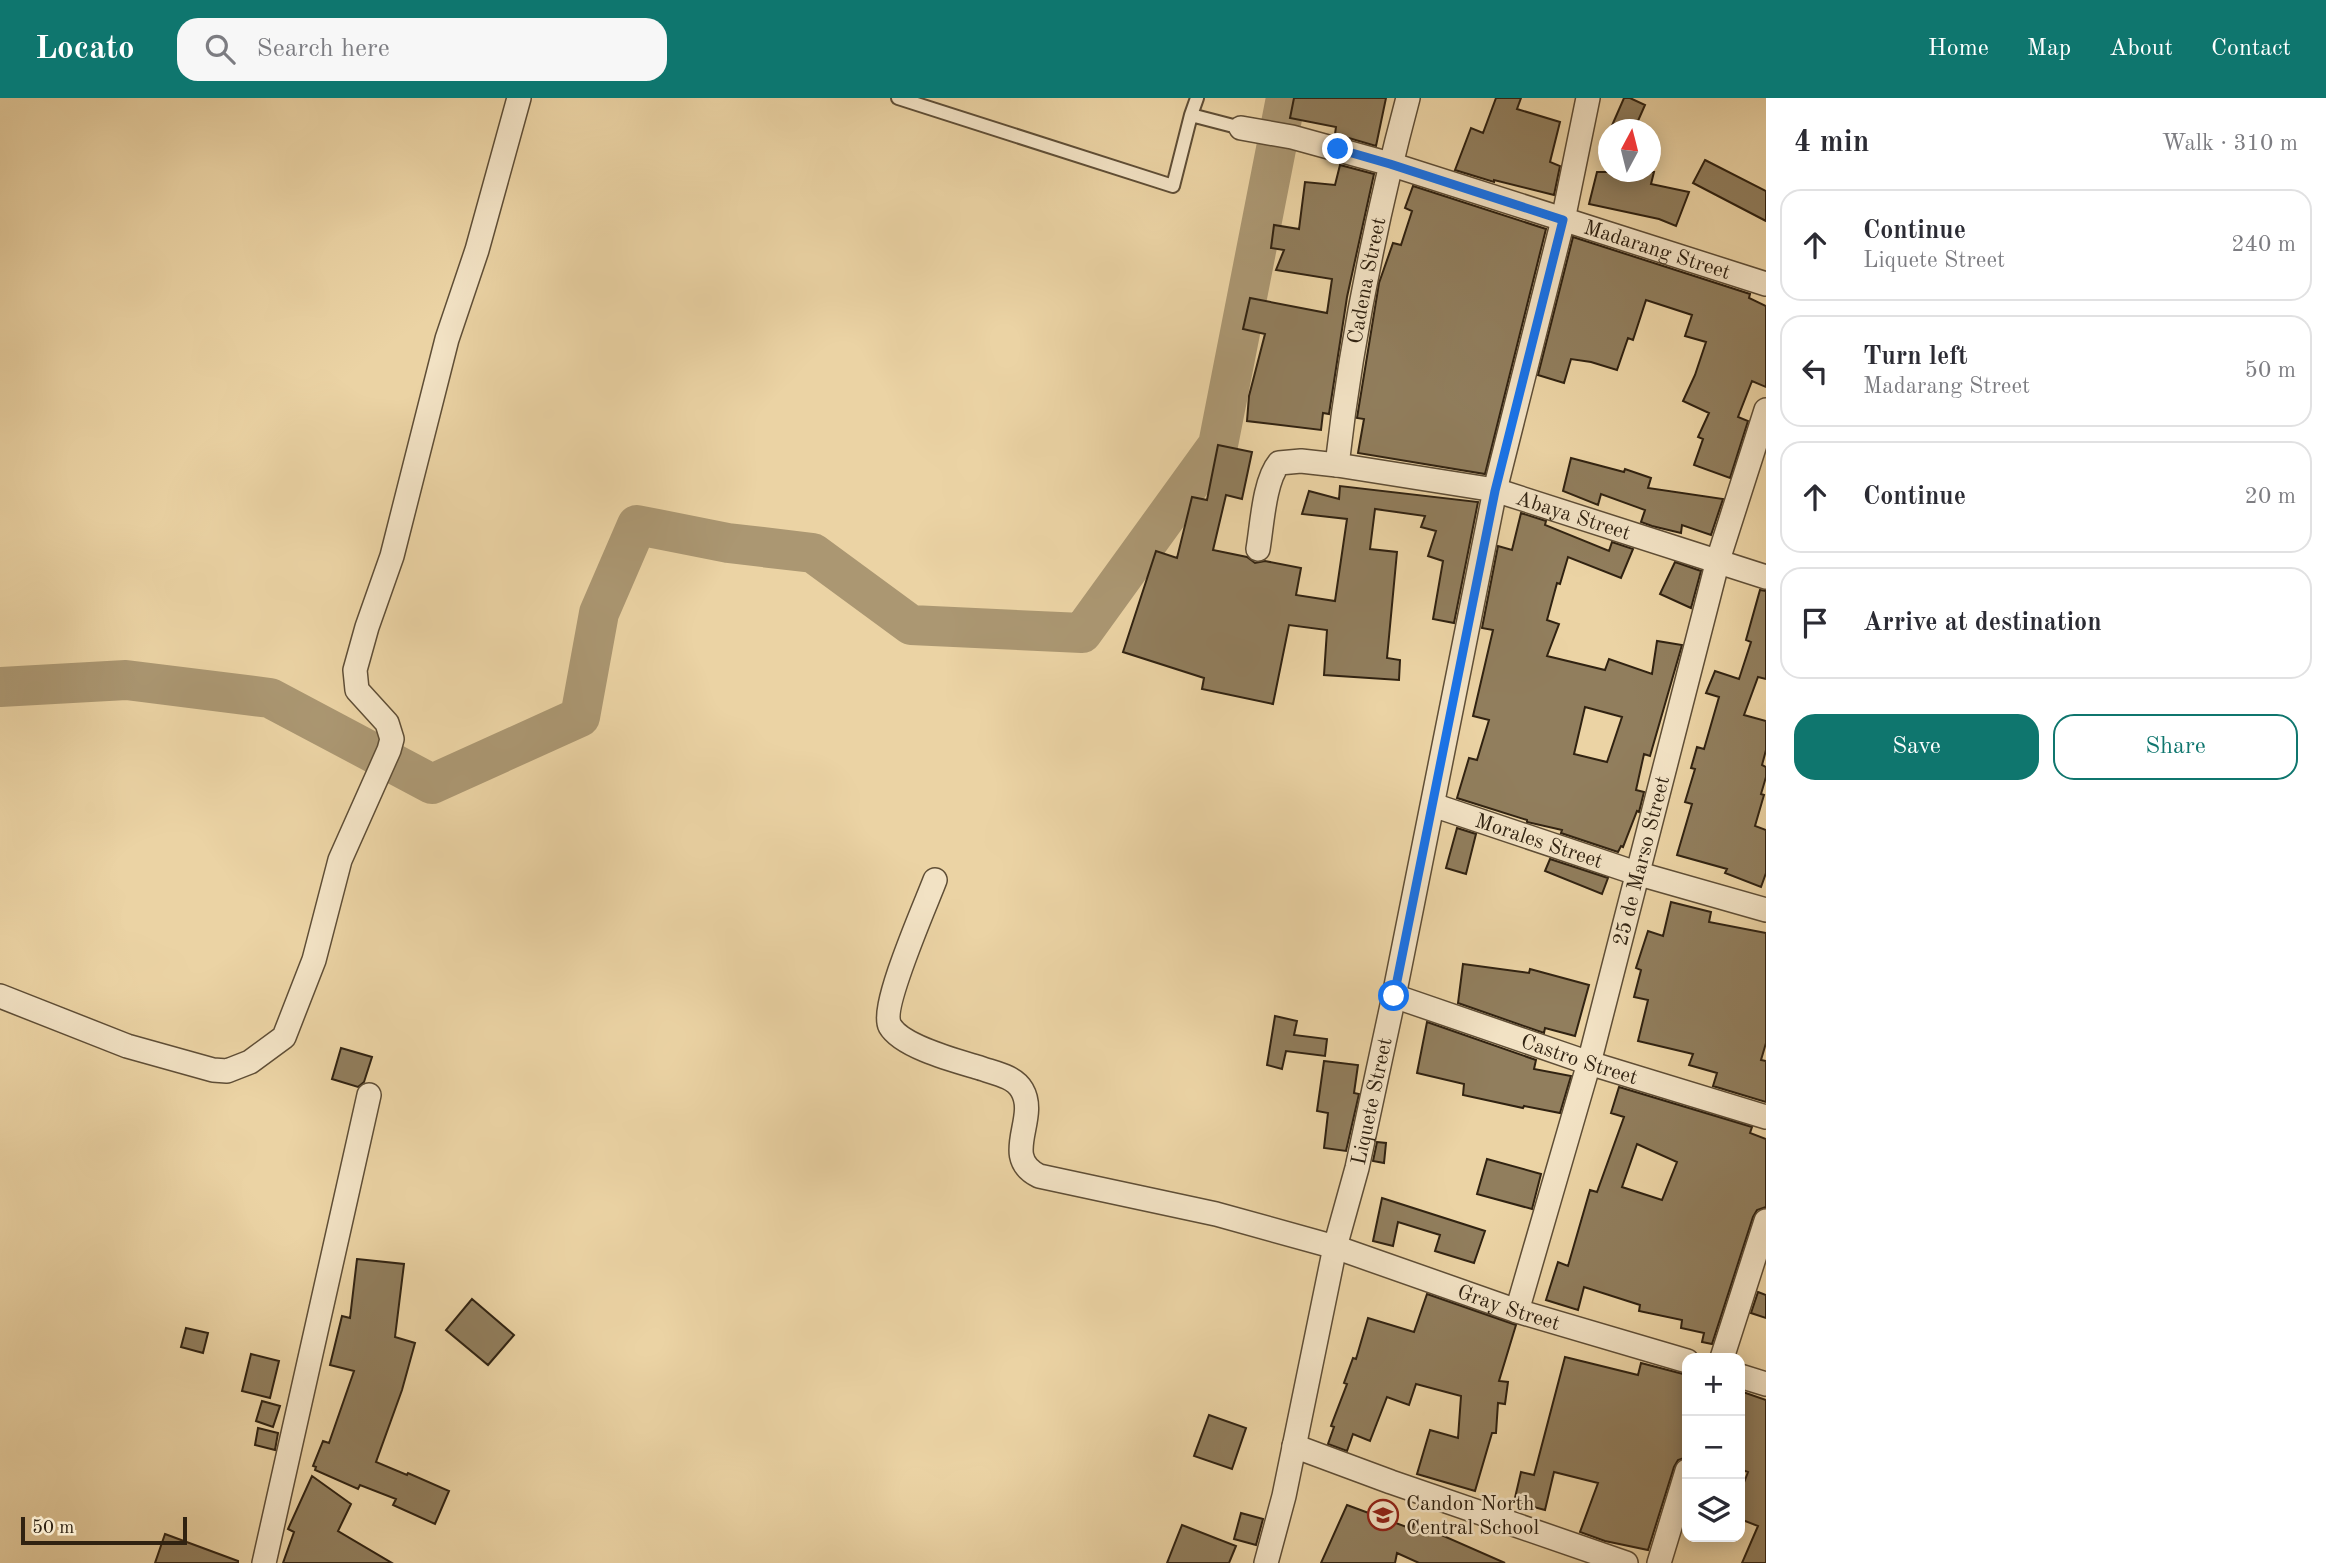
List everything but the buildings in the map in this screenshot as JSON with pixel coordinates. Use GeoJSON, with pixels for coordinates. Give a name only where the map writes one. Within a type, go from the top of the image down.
{"type":"FeatureCollection","features":[{"type":"Feature","properties":{"kind":"street"},"geometry":{"type":"LineString","coordinates":[[0,996],[127,1046],[213,1070],[227,1070],[250,1062],[284,1037],[314,960],[340,860],[372,792],[392,739],[387,723],[357,690],[355,670],[392,556],[447,339],[477,250],[519,98]]}},
{"type":"Feature","properties":{"kind":"street","name":"Cadena Street"},"geometry":{"type":"LineString","coordinates":[[1337,465],[1346,385],[1390,164],[1408,98]]}},
{"type":"Feature","properties":{"kind":"street","name":"Liquete Street"},"geometry":{"type":"LineString","coordinates":[[1266,1563],[1275,1535],[1335,1247],[1357,1168],[1394,996],[1495,491],[1563,220],[1588,98]]}},
{"type":"Feature","properties":{"kind":"street","name":"Madarang Street"},"geometry":{"type":"LineString","coordinates":[[1241,128],[1292,137],[1390,164],[1766,284]]}},
{"type":"Feature","properties":{"kind":"street","name":"25 de Marso Street"},"geometry":{"type":"LineString","coordinates":[[1517,1311],[1589,1063],[1718,560],[1766,410]]}},
{"type":"Feature","properties":{"kind":"street","name":"Abaya Street"},"geometry":{"type":"LineString","coordinates":[[1258,549],[1271,478],[1279,463],[1301,461],[1495,491],[1766,577]]}},
{"type":"Feature","properties":{"kind":"street","name":"Morales Street"},"geometry":{"type":"LineString","coordinates":[[1433,805],[1636,873],[1766,910]]}},
{"type":"Feature","properties":{"kind":"street","name":"Gray Street"},"geometry":{"type":"LineString","coordinates":[[935,880],[895,984],[887,1019],[891,1028],[903,1038],[933,1053],[1003,1076],[1016,1083],[1025,1097],[1021,1153],[1023,1165],[1028,1171],[1039,1176],[1216,1214],[1335,1247],[1517,1311],[1682,1360]]}},
{"type":"Feature","properties":{"kind":"street","name":"Castro Street"},"geometry":{"type":"LineString","coordinates":[[1394,996],[1589,1063],[1766,1117]]}},
{"type":"Feature","properties":{"kind":"street"},"geometry":{"type":"LineString","coordinates":[[264,1563],[369,1095]]}},
{"type":"Feature","properties":{"kind":"street"},"geometry":{"type":"LineString","coordinates":[[1725,1353],[1766,1221]]}},
{"type":"Feature","properties":{"kind":"street"},"geometry":{"type":"LineString","coordinates":[[1745,1378],[1766,1384]]}},
{"type":"Feature","properties":{"kind":"street"},"geometry":{"type":"LineString","coordinates":[[1294,1446],[1626,1563]]}},
{"type":"Feature","properties":{"kind":"street"},"geometry":{"type":"LineString","coordinates":[[1659,1563],[1685,1479]]}},
{"type":"Feature","properties":{"kind":"lane"},"geometry":{"type":"LineString","coordinates":[[898,98],[1172,186],[1197,98]]}},
{"type":"Feature","properties":{"kind":"lane"},"geometry":{"type":"LineString","coordinates":[[1191,115],[1241,128]]}},
{"type":"Feature","properties":{"kind":"waterway"},"geometry":{"type":"LineString","coordinates":[[0,687],[126,680],[270,698],[432,784],[580,717],[599,613],[637,525],[728,543],[813,553],[911,625],[1082,633],[1218,445],[1286,98]]}},
{"type":"Feature","properties":{"kind":"place","name":"Candon North Central School"},"geometry":{"type":"Point","coordinates":[1383,1515]}},
{"type":"Feature","properties":{"kind":"route"},"geometry":{"type":"LineString","coordinates":[[1338,149],[1563,220],[1495,491],[1394,996]]}}]}
